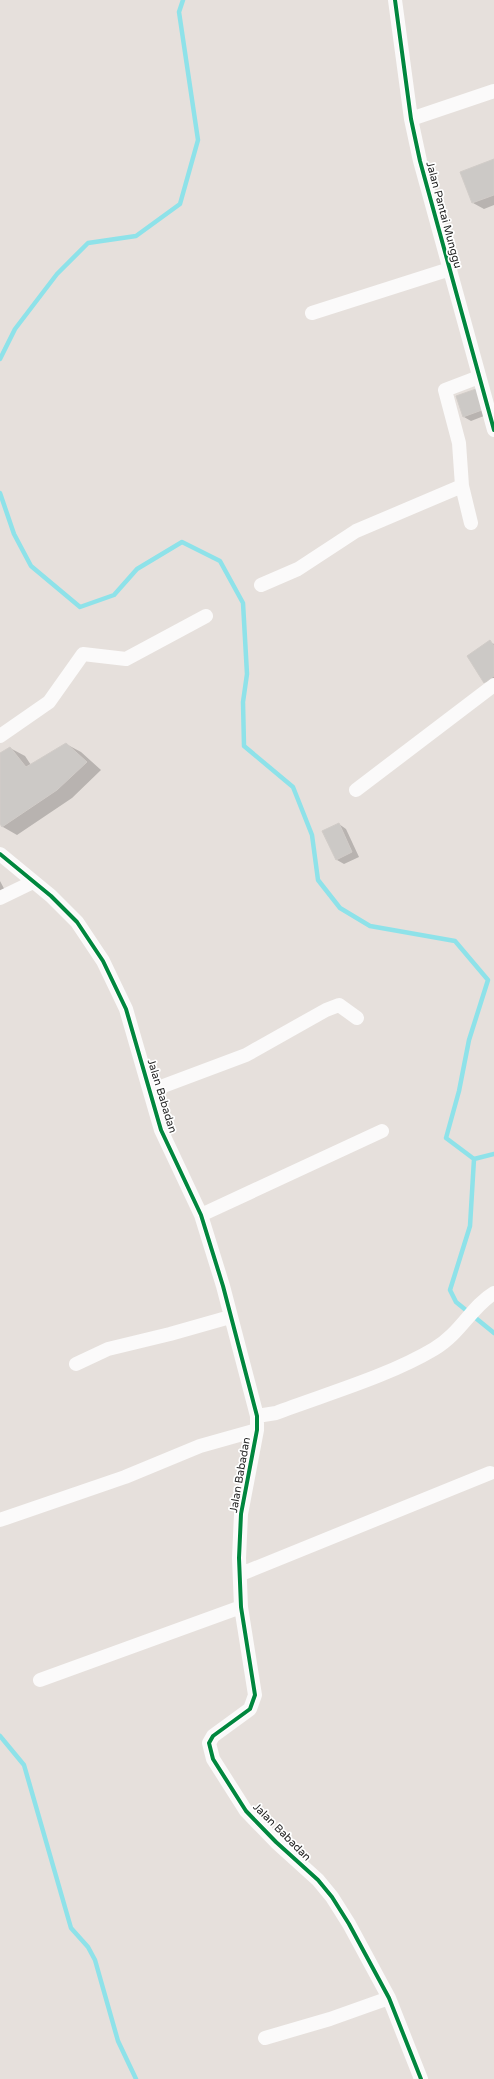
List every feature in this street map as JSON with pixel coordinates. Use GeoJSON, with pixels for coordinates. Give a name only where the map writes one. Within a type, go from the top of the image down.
{"type":"FeatureCollection","features":[{"type":"Feature","properties":{"kind":"street","name":"Jalan Pantai Munggu"},"geometry":{"type":"LineString","coordinates":[[395,0],[411,119],[420,161],[494,430]]}},
{"type":"Feature","properties":{"kind":"street"},"geometry":{"type":"LineString","coordinates":[[411,119],[494,90]]}},
{"type":"Feature","properties":{"kind":"street"},"geometry":{"type":"LineString","coordinates":[[312,313],[450,269]]}},
{"type":"Feature","properties":{"kind":"street"},"geometry":{"type":"LineString","coordinates":[[471,523],[462,486],[459,443],[445,390],[479,377]]}},
{"type":"Feature","properties":{"kind":"street"},"geometry":{"type":"LineString","coordinates":[[261,586],[298,569],[356,532],[462,486]]}},
{"type":"Feature","properties":{"kind":"street"},"geometry":{"type":"LineString","coordinates":[[0,736],[49,702],[83,654],[126,659],[206,616]]}},
{"type":"Feature","properties":{"kind":"street"},"geometry":{"type":"LineString","coordinates":[[356,790],[494,685]]}},
{"type":"Feature","properties":{"kind":"street","name":"Jalan Babadan"},"geometry":{"type":"LineString","coordinates":[[0,854],[51,896],[77,922],[103,961],[126,1009],[161,1130],[201,1215],[223,1286],[257,1423],[241,1514],[239,1558],[241,1574],[241,1607],[256,1696],[253,1704],[244,1715],[213,1736],[209,1743],[213,1759],[246,1811],[276,1842],[313,1874],[332,1897],[389,1998],[421,2079]]}},
{"type":"Feature","properties":{"kind":"street"},"geometry":{"type":"LineString","coordinates":[[0,898],[33,882]]}},
{"type":"Feature","properties":{"kind":"street"},"geometry":{"type":"LineString","coordinates":[[150,1091],[246,1055],[326,1010],[339,1005],[357,1018]]}},
{"type":"Feature","properties":{"kind":"street"},"geometry":{"type":"LineString","coordinates":[[201,1215],[382,1131]]}},
{"type":"Feature","properties":{"kind":"street"},"geometry":{"type":"LineString","coordinates":[[0,1520],[125,1477],[257,1423],[276,1413],[403,1366],[435,1349],[456,1334],[480,1306],[494,1293]]}},
{"type":"Feature","properties":{"kind":"street"},"geometry":{"type":"LineString","coordinates":[[76,1364],[108,1348],[170,1334],[230,1317]]}},
{"type":"Feature","properties":{"kind":"street"},"geometry":{"type":"LineString","coordinates":[[241,1574],[490,1473]]}},
{"type":"Feature","properties":{"kind":"street"},"geometry":{"type":"LineString","coordinates":[[40,1680],[241,1607]]}},
{"type":"Feature","properties":{"kind":"street"},"geometry":{"type":"LineString","coordinates":[[264,2038],[330,2019],[389,1998]]}},
{"type":"Feature","properties":{"kind":"building"},"geometry":{"type":"Polygon","coordinates":[[[494,159],[494,195],[472,203],[460,172],[494,159]]]}},
{"type":"Feature","properties":{"kind":"building"},"geometry":{"type":"Polygon","coordinates":[[[476,389],[482,410],[463,417],[456,396],[476,389]]]}},
{"type":"Feature","properties":{"kind":"building"},"geometry":{"type":"Polygon","coordinates":[[[490,640],[494,646],[494,676],[484,683],[467,656],[490,640]]]}},
{"type":"Feature","properties":{"kind":"building"},"geometry":{"type":"Polygon","coordinates":[[[66,743],[87,762],[57,790],[2,827],[0,824],[0,753],[10,747],[26,767],[66,743]]]}},
{"type":"Feature","properties":{"kind":"building"},"geometry":{"type":"Polygon","coordinates":[[[339,823],[352,852],[336,860],[322,831],[339,823]]]}},
{"type":"Feature","properties":{"kind":"waterway"},"geometry":{"type":"LineString","coordinates":[[0,359],[15,329],[57,274],[88,243],[136,236],[180,204],[198,140],[179,12],[183,0]]}},
{"type":"Feature","properties":{"kind":"waterway"},"geometry":{"type":"LineString","coordinates":[[0,493],[14,534],[31,566],[80,607],[114,595],[137,569],[182,542],[220,561],[243,603],[247,674],[243,702],[244,746],[293,787],[312,835],[318,880],[340,908],[370,926],[455,941],[488,980],[469,1040],[459,1091],[446,1138],[474,1159],[494,1154]]}},
{"type":"Feature","properties":{"kind":"waterway"},"geometry":{"type":"LineString","coordinates":[[474,1159],[470,1226],[450,1290],[456,1302],[494,1333]]}},
{"type":"Feature","properties":{"kind":"waterway"},"geometry":{"type":"LineString","coordinates":[[0,1736],[24,1765],[71,1928],[88,1947],[95,1960],[118,2041],[136,2079]]}},
{"type":"Feature","properties":{"kind":"cycle path"},"geometry":{"type":"LineString","coordinates":[[395,0],[411,119],[420,161],[494,430]]}},
{"type":"Feature","properties":{"kind":"cycle path"},"geometry":{"type":"LineString","coordinates":[[0,854],[51,896],[77,922],[103,961],[126,1009],[161,1130],[201,1215],[223,1286],[257,1416],[257,1430],[241,1514],[239,1558],[241,1607],[255,1695],[250,1709],[213,1736],[209,1743],[213,1759],[246,1811],[276,1842],[318,1880],[332,1897],[349,1924],[389,1998],[421,2079]]}}]}
